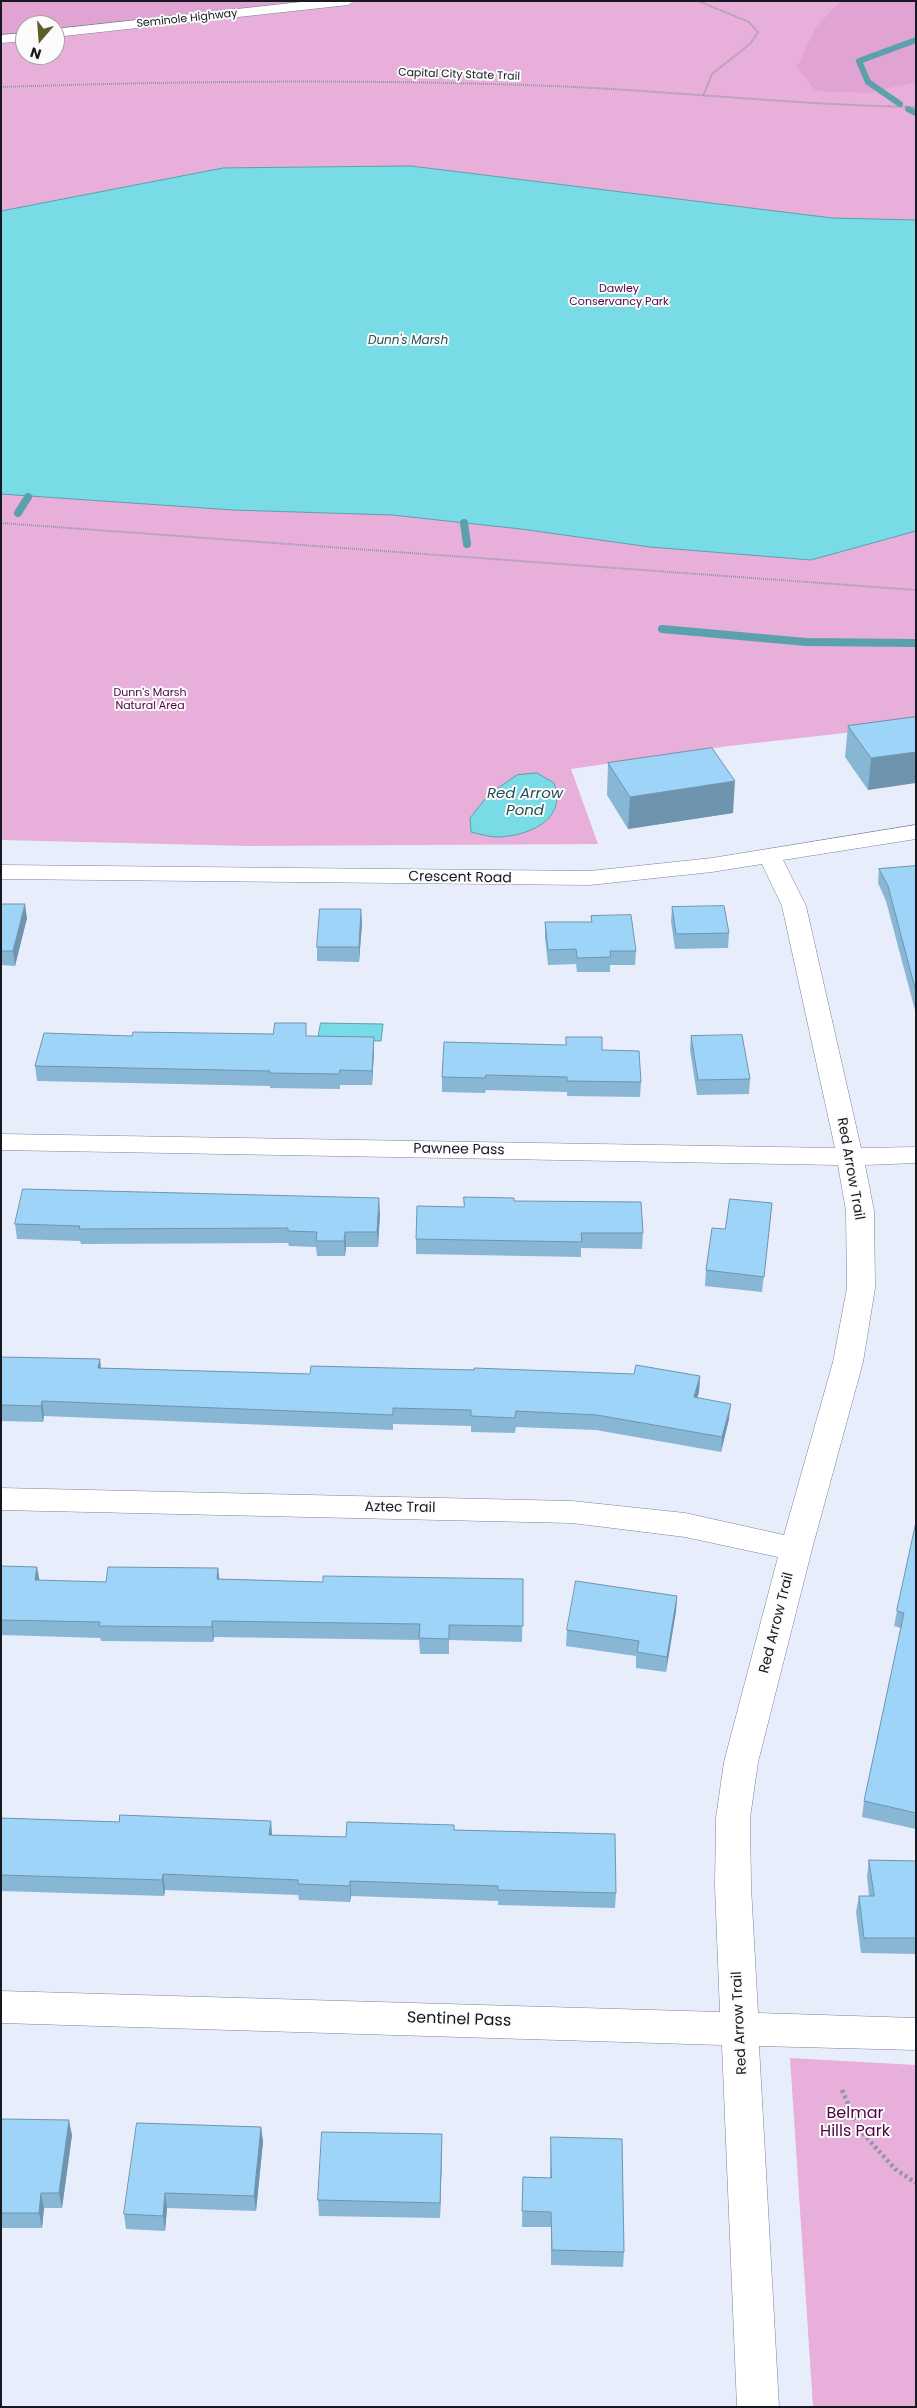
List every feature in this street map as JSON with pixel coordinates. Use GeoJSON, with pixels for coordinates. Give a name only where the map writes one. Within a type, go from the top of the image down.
{"type":"FeatureCollection","features":[{"type":"Feature","properties":{"kind":"street","name":"Seminole Highway"},"geometry":{"type":"LineString","coordinates":[[65,32],[348,1]]}},
{"type":"Feature","properties":{"kind":"street"},"geometry":{"type":"LineString","coordinates":[[1,40],[15,38]]}},
{"type":"Feature","properties":{"kind":"street","name":"Crescent Road"},"geometry":{"type":"LineString","coordinates":[[1,872],[590,878],[674,870],[770,857],[916,832]]}},
{"type":"Feature","properties":{"kind":"street","name":"Red Arrow Trail"},"geometry":{"type":"LineString","coordinates":[[758,2407],[733,1887],[733,1818],[742,1762],[796,1549],[848,1362],[861,1288],[860,1211],[850,1157],[794,906],[770,857]]}},
{"type":"Feature","properties":{"kind":"street","name":"Pawnee Pass"},"geometry":{"type":"LineString","coordinates":[[1,1142],[850,1157],[916,1155]]}},
{"type":"Feature","properties":{"kind":"street","name":"Aztec Trail"},"geometry":{"type":"LineString","coordinates":[[1,1499],[572,1512],[685,1525],[796,1549]]}},
{"type":"Feature","properties":{"kind":"street","name":"Sentinel Pass"},"geometry":{"type":"LineString","coordinates":[[1,2007],[916,2034]]}},
{"type":"Feature","properties":{"kind":"path"},"geometry":{"type":"LineString","coordinates":[[698,1],[749,22],[758,32],[757,37],[743,50],[710,76],[703,96]]}},
{"type":"Feature","properties":{"kind":"path","name":"Capital City State Trail"},"geometry":{"type":"LineString","coordinates":[[1,87],[83,83],[368,80],[539,85],[862,106],[916,106]]}},
{"type":"Feature","properties":{"kind":"path"},"geometry":{"type":"LineString","coordinates":[[1,523],[916,590]]}},
{"type":"Feature","properties":{"kind":"path"},"geometry":{"type":"LineString","coordinates":[[842,2090],[859,2129],[895,2169],[916,2182]]}},
{"type":"Feature","properties":{"kind":"green space","name":"Dawley Conservancy Park"},"geometry":{"type":"Polygon","coordinates":[[[37,1],[916,1],[916,725],[729,746],[571,769],[598,844],[248,846],[1,840],[1,24],[15,15],[15,65],[65,65],[65,15],[15,15],[37,1]]]}},
{"type":"Feature","properties":{"kind":"green space","name":"Belmar Hills Park"},"geometry":{"type":"Polygon","coordinates":[[[790,2058],[916,2065],[916,2407],[813,2407],[790,2058]]]}},
{"type":"Feature","properties":{"kind":"shaded area"},"geometry":{"type":"Polygon","coordinates":[[[1,1],[311,1],[65,29],[65,15],[15,15],[15,34],[1,36],[1,1]]]}},
{"type":"Feature","properties":{"kind":"shaded area"},"geometry":{"type":"Polygon","coordinates":[[[841,1],[916,1],[916,82],[867,93],[816,91],[797,67],[816,27],[841,1]]]}},
{"type":"Feature","properties":{"kind":"water","name":"Dunn's Marsh"},"geometry":{"type":"Polygon","coordinates":[[[411,166],[832,218],[916,220],[916,531],[811,560],[650,547],[521,529],[392,515],[233,510],[1,494],[1,211],[223,168],[411,166]]]}},
{"type":"Feature","properties":{"kind":"water","name":"Red Arrow Pond"},"geometry":{"type":"Polygon","coordinates":[[[537,773],[554,783],[557,796],[555,807],[542,824],[533,829],[510,836],[495,837],[471,832],[470,818],[489,794],[517,775],[537,773]]]}},
{"type":"Feature","properties":{"kind":"water"},"geometry":{"type":"Polygon","coordinates":[[[321,1023],[383,1024],[381,1041],[318,1039],[321,1023]]]}},
{"type":"Feature","properties":{"kind":"building"},"geometry":{"type":"Polygon","coordinates":[[[916,717],[916,752],[871,758],[848,726],[916,717]]]}},
{"type":"Feature","properties":{"kind":"building"},"geometry":{"type":"Polygon","coordinates":[[[712,748],[735,781],[630,797],[608,763],[712,748]]]}},
{"type":"Feature","properties":{"kind":"building"},"geometry":{"type":"Polygon","coordinates":[[[916,866],[916,992],[888,886],[879,869],[916,866]]]}},
{"type":"Feature","properties":{"kind":"building"},"geometry":{"type":"Polygon","coordinates":[[[1,904],[25,904],[13,951],[1,951],[1,904]]]}},
{"type":"Feature","properties":{"kind":"building"},"geometry":{"type":"Polygon","coordinates":[[[724,906],[729,933],[676,934],[672,907],[724,906]]]}},
{"type":"Feature","properties":{"kind":"building"},"geometry":{"type":"Polygon","coordinates":[[[320,909],[361,909],[359,947],[317,947],[320,909]]]}},
{"type":"Feature","properties":{"kind":"building"},"geometry":{"type":"Polygon","coordinates":[[[631,915],[636,951],[610,951],[611,957],[577,958],[576,949],[548,950],[545,922],[592,922],[591,916],[631,915]]]}},
{"type":"Feature","properties":{"kind":"building"},"geometry":{"type":"Polygon","coordinates":[[[275,1023],[306,1023],[306,1036],[374,1037],[372,1071],[340,1070],[339,1074],[269,1073],[270,1071],[35,1066],[44,1033],[132,1036],[133,1032],[273,1034],[275,1023]]]}},
{"type":"Feature","properties":{"kind":"building"},"geometry":{"type":"Polygon","coordinates":[[[742,1035],[750,1079],[698,1080],[691,1036],[742,1035]]]}},
{"type":"Feature","properties":{"kind":"building"},"geometry":{"type":"Polygon","coordinates":[[[566,1037],[602,1037],[602,1050],[639,1051],[641,1082],[567,1081],[567,1077],[486,1075],[485,1078],[442,1077],[444,1042],[566,1045],[566,1037]]]}},
{"type":"Feature","properties":{"kind":"building"},"geometry":{"type":"Polygon","coordinates":[[[23,1189],[379,1198],[377,1232],[345,1232],[344,1241],[316,1241],[317,1232],[288,1231],[288,1228],[79,1229],[80,1226],[15,1224],[23,1189]]]}},
{"type":"Feature","properties":{"kind":"building"},"geometry":{"type":"Polygon","coordinates":[[[464,1197],[514,1198],[514,1201],[641,1202],[643,1233],[581,1233],[582,1242],[416,1239],[417,1206],[464,1207],[464,1197]]]}},
{"type":"Feature","properties":{"kind":"building"},"geometry":{"type":"Polygon","coordinates":[[[730,1199],[772,1203],[764,1277],[706,1270],[712,1228],[725,1229],[730,1199]]]}},
{"type":"Feature","properties":{"kind":"building"},"geometry":{"type":"Polygon","coordinates":[[[1,1357],[100,1359],[98,1368],[310,1374],[311,1366],[474,1370],[474,1368],[634,1374],[636,1365],[700,1376],[694,1397],[731,1404],[722,1437],[597,1415],[516,1411],[515,1418],[471,1416],[471,1410],[393,1408],[393,1415],[42,1401],[41,1406],[1,1405],[1,1357]]]}},
{"type":"Feature","properties":{"kind":"building"},"geometry":{"type":"Polygon","coordinates":[[[916,1522],[916,1813],[864,1801],[904,1613],[897,1611],[916,1522]]]}},
{"type":"Feature","properties":{"kind":"building"},"geometry":{"type":"Polygon","coordinates":[[[1,1566],[37,1567],[35,1580],[106,1582],[108,1567],[218,1568],[217,1579],[323,1582],[323,1576],[523,1579],[523,1626],[449,1625],[449,1639],[419,1638],[420,1624],[212,1621],[212,1627],[99,1626],[100,1622],[1,1620],[1,1566]]]}},
{"type":"Feature","properties":{"kind":"building"},"geometry":{"type":"Polygon","coordinates":[[[576,1581],[677,1596],[667,1657],[637,1652],[639,1641],[567,1630],[576,1581]]]}},
{"type":"Feature","properties":{"kind":"building"},"geometry":{"type":"Polygon","coordinates":[[[120,1815],[271,1821],[269,1835],[346,1837],[347,1822],[454,1825],[454,1830],[615,1834],[616,1893],[498,1890],[498,1886],[350,1881],[350,1886],[298,1884],[298,1880],[163,1874],[162,1880],[1,1875],[1,1818],[119,1822],[120,1815]]]}},
{"type":"Feature","properties":{"kind":"building"},"geometry":{"type":"Polygon","coordinates":[[[869,1860],[916,1861],[916,1938],[864,1938],[859,1896],[874,1896],[869,1860]]]}},
{"type":"Feature","properties":{"kind":"building"},"geometry":{"type":"Polygon","coordinates":[[[1,2119],[69,2120],[59,2193],[41,2193],[39,2213],[1,2213],[1,2119]]]}},
{"type":"Feature","properties":{"kind":"building"},"geometry":{"type":"Polygon","coordinates":[[[137,2123],[261,2127],[254,2196],[165,2193],[163,2216],[124,2214],[137,2123]]]}},
{"type":"Feature","properties":{"kind":"building"},"geometry":{"type":"Polygon","coordinates":[[[322,2132],[442,2134],[440,2203],[318,2200],[322,2132]]]}},
{"type":"Feature","properties":{"kind":"building"},"geometry":{"type":"Polygon","coordinates":[[[551,2137],[622,2139],[624,2252],[552,2250],[551,2212],[522,2211],[523,2177],[551,2178],[551,2137]]]}},
{"type":"Feature","properties":{"kind":"waterway"},"geometry":{"type":"LineString","coordinates":[[900,104],[868,82],[859,61],[916,40]]}},
{"type":"Feature","properties":{"kind":"waterway"},"geometry":{"type":"LineString","coordinates":[[908,109],[916,113]]}},
{"type":"Feature","properties":{"kind":"waterway"},"geometry":{"type":"LineString","coordinates":[[18,513],[28,497]]}},
{"type":"Feature","properties":{"kind":"waterway"},"geometry":{"type":"LineString","coordinates":[[464,523],[467,544]]}},
{"type":"Feature","properties":{"kind":"waterway"},"geometry":{"type":"LineString","coordinates":[[662,629],[806,642],[916,643]]}},
{"type":"Feature","properties":{"kind":"park label","name":"Dunn's Marsh Natural Area"},"geometry":{"type":"Point","coordinates":[150,699]}}]}
